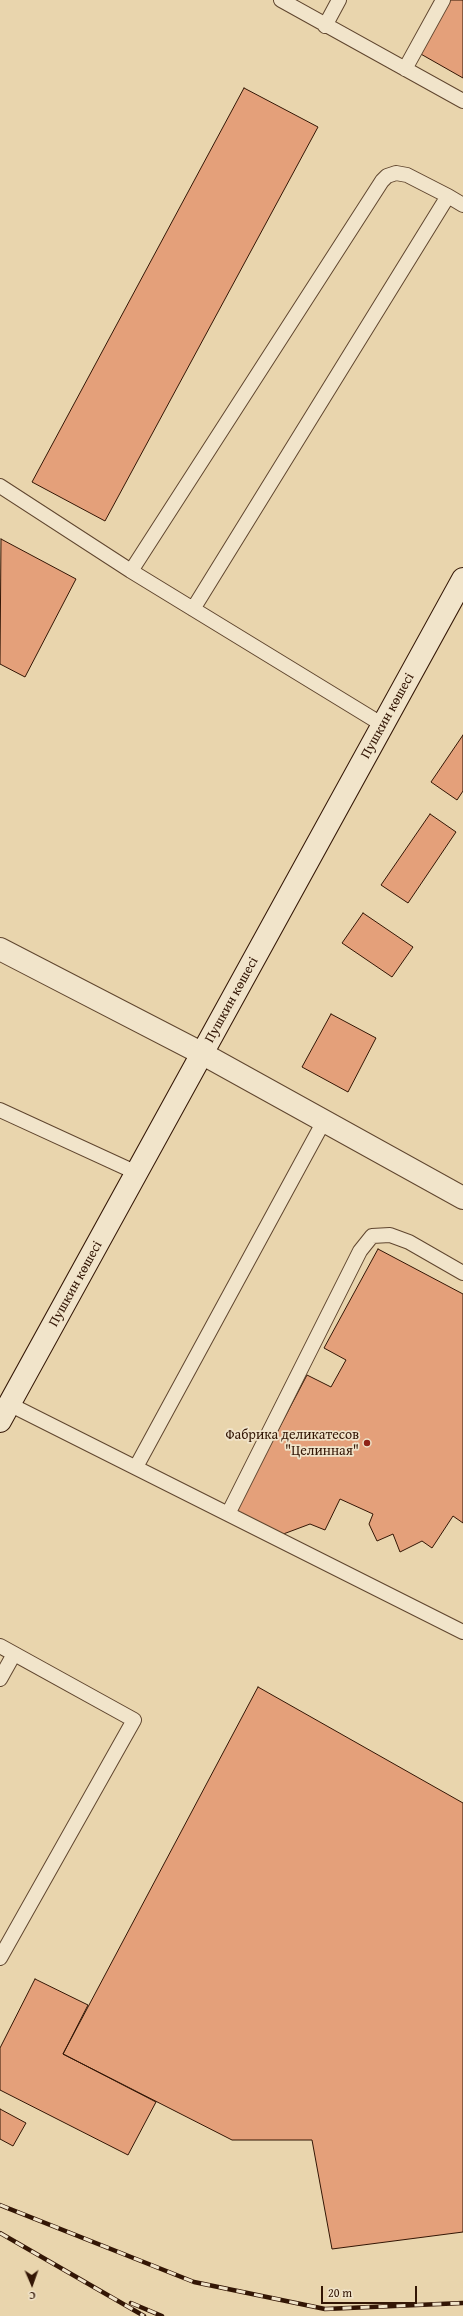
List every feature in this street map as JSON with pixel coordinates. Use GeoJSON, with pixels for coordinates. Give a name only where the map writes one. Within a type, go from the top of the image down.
{"type":"FeatureCollection","features":[{"type":"Feature","properties":{"kind":"main road","name":"Пушкин көшесі"},"geometry":{"type":"LineString","coordinates":[[5,1412],[463,579]]}},
{"type":"Feature","properties":{"kind":"main road"},"geometry":{"type":"LineString","coordinates":[[0,949],[203,1054],[463,1198]]}},
{"type":"Feature","properties":{"kind":"lane"},"geometry":{"type":"LineString","coordinates":[[281,0],[325,26],[463,101]]}},
{"type":"Feature","properties":{"kind":"lane"},"geometry":{"type":"LineString","coordinates":[[325,26],[339,0]]}},
{"type":"Feature","properties":{"kind":"lane"},"geometry":{"type":"LineString","coordinates":[[405,69],[443,0]]}},
{"type":"Feature","properties":{"kind":"lane"},"geometry":{"type":"LineString","coordinates":[[131,571],[382,181],[387,176],[396,173],[407,175],[463,205]]}},
{"type":"Feature","properties":{"kind":"lane"},"geometry":{"type":"LineString","coordinates":[[193,608],[448,196]]}},
{"type":"Feature","properties":{"kind":"lane"},"geometry":{"type":"LineString","coordinates":[[0,486],[131,571],[383,725]]}},
{"type":"Feature","properties":{"kind":"lane"},"geometry":{"type":"LineString","coordinates":[[0,1110],[137,1173]]}},
{"type":"Feature","properties":{"kind":"lane"},"geometry":{"type":"LineString","coordinates":[[136,1467],[324,1121]]}},
{"type":"Feature","properties":{"kind":"lane"},"geometry":{"type":"LineString","coordinates":[[228,1514],[360,1251],[372,1236],[390,1235],[409,1242],[463,1273]]}},
{"type":"Feature","properties":{"kind":"lane"},"geometry":{"type":"LineString","coordinates":[[5,1412],[136,1467],[463,1632]]}},
{"type":"Feature","properties":{"kind":"lane"},"geometry":{"type":"LineString","coordinates":[[0,1646],[134,1720],[0,1958]]}},
{"type":"Feature","properties":{"kind":"lane"},"geometry":{"type":"LineString","coordinates":[[0,1679],[14,1654]]}},
{"type":"Feature","properties":{"kind":"building"},"geometry":{"type":"Polygon","coordinates":[[[449,0],[463,0],[463,78],[419,53],[449,0]]]}},
{"type":"Feature","properties":{"kind":"building"},"geometry":{"type":"Polygon","coordinates":[[[244,88],[318,127],[105,521],[32,482],[244,88]]]}},
{"type":"Feature","properties":{"kind":"building"},"geometry":{"type":"Polygon","coordinates":[[[1,539],[76,579],[25,677],[0,664],[1,539]]]}},
{"type":"Feature","properties":{"kind":"building"},"geometry":{"type":"Polygon","coordinates":[[[463,735],[463,791],[457,800],[431,782],[463,735]]]}},
{"type":"Feature","properties":{"kind":"building"},"geometry":{"type":"Polygon","coordinates":[[[430,814],[456,832],[408,903],[381,885],[430,814]]]}},
{"type":"Feature","properties":{"kind":"building"},"geometry":{"type":"Polygon","coordinates":[[[363,913],[413,947],[392,977],[342,943],[363,913]]]}},
{"type":"Feature","properties":{"kind":"building"},"geometry":{"type":"Polygon","coordinates":[[[331,1014],[376,1038],[348,1092],[302,1067],[331,1014]]]}},
{"type":"Feature","properties":{"kind":"building","name":"Фабрика деликатесов \"Целинная\""},"geometry":{"type":"Polygon","coordinates":[[[378,1249],[463,1294],[463,1523],[453,1516],[432,1548],[422,1541],[400,1552],[393,1534],[377,1541],[369,1524],[373,1514],[340,1499],[325,1530],[310,1524],[278,1536],[233,1516],[307,1375],[331,1387],[346,1360],[324,1348],[378,1249]]]}},
{"type":"Feature","properties":{"kind":"building"},"geometry":{"type":"Polygon","coordinates":[[[258,1687],[463,1803],[463,2232],[332,2249],[312,2140],[232,2140],[63,2054],[258,1687]]]}},
{"type":"Feature","properties":{"kind":"building"},"geometry":{"type":"Polygon","coordinates":[[[35,1979],[88,2005],[63,2054],[156,2102],[128,2155],[0,2090],[0,2048],[35,1979]]]}},
{"type":"Feature","properties":{"kind":"building"},"geometry":{"type":"Polygon","coordinates":[[[0,2109],[26,2123],[13,2146],[0,2139],[0,2109]]]}},
{"type":"Feature","properties":{"kind":"railway"},"geometry":{"type":"LineString","coordinates":[[0,2205],[194,2282],[325,2309],[463,2303]]}},
{"type":"Feature","properties":{"kind":"railway"},"geometry":{"type":"LineString","coordinates":[[0,2233],[144,2316]]}},
{"type":"Feature","properties":{"kind":"railway"},"geometry":{"type":"LineString","coordinates":[[131,2303],[162,2316]]}},
{"type":"Feature","properties":{"kind":"place","name":"Фабрика деликатесов \"Целинная\""},"geometry":{"type":"Point","coordinates":[367,1443]}}]}
